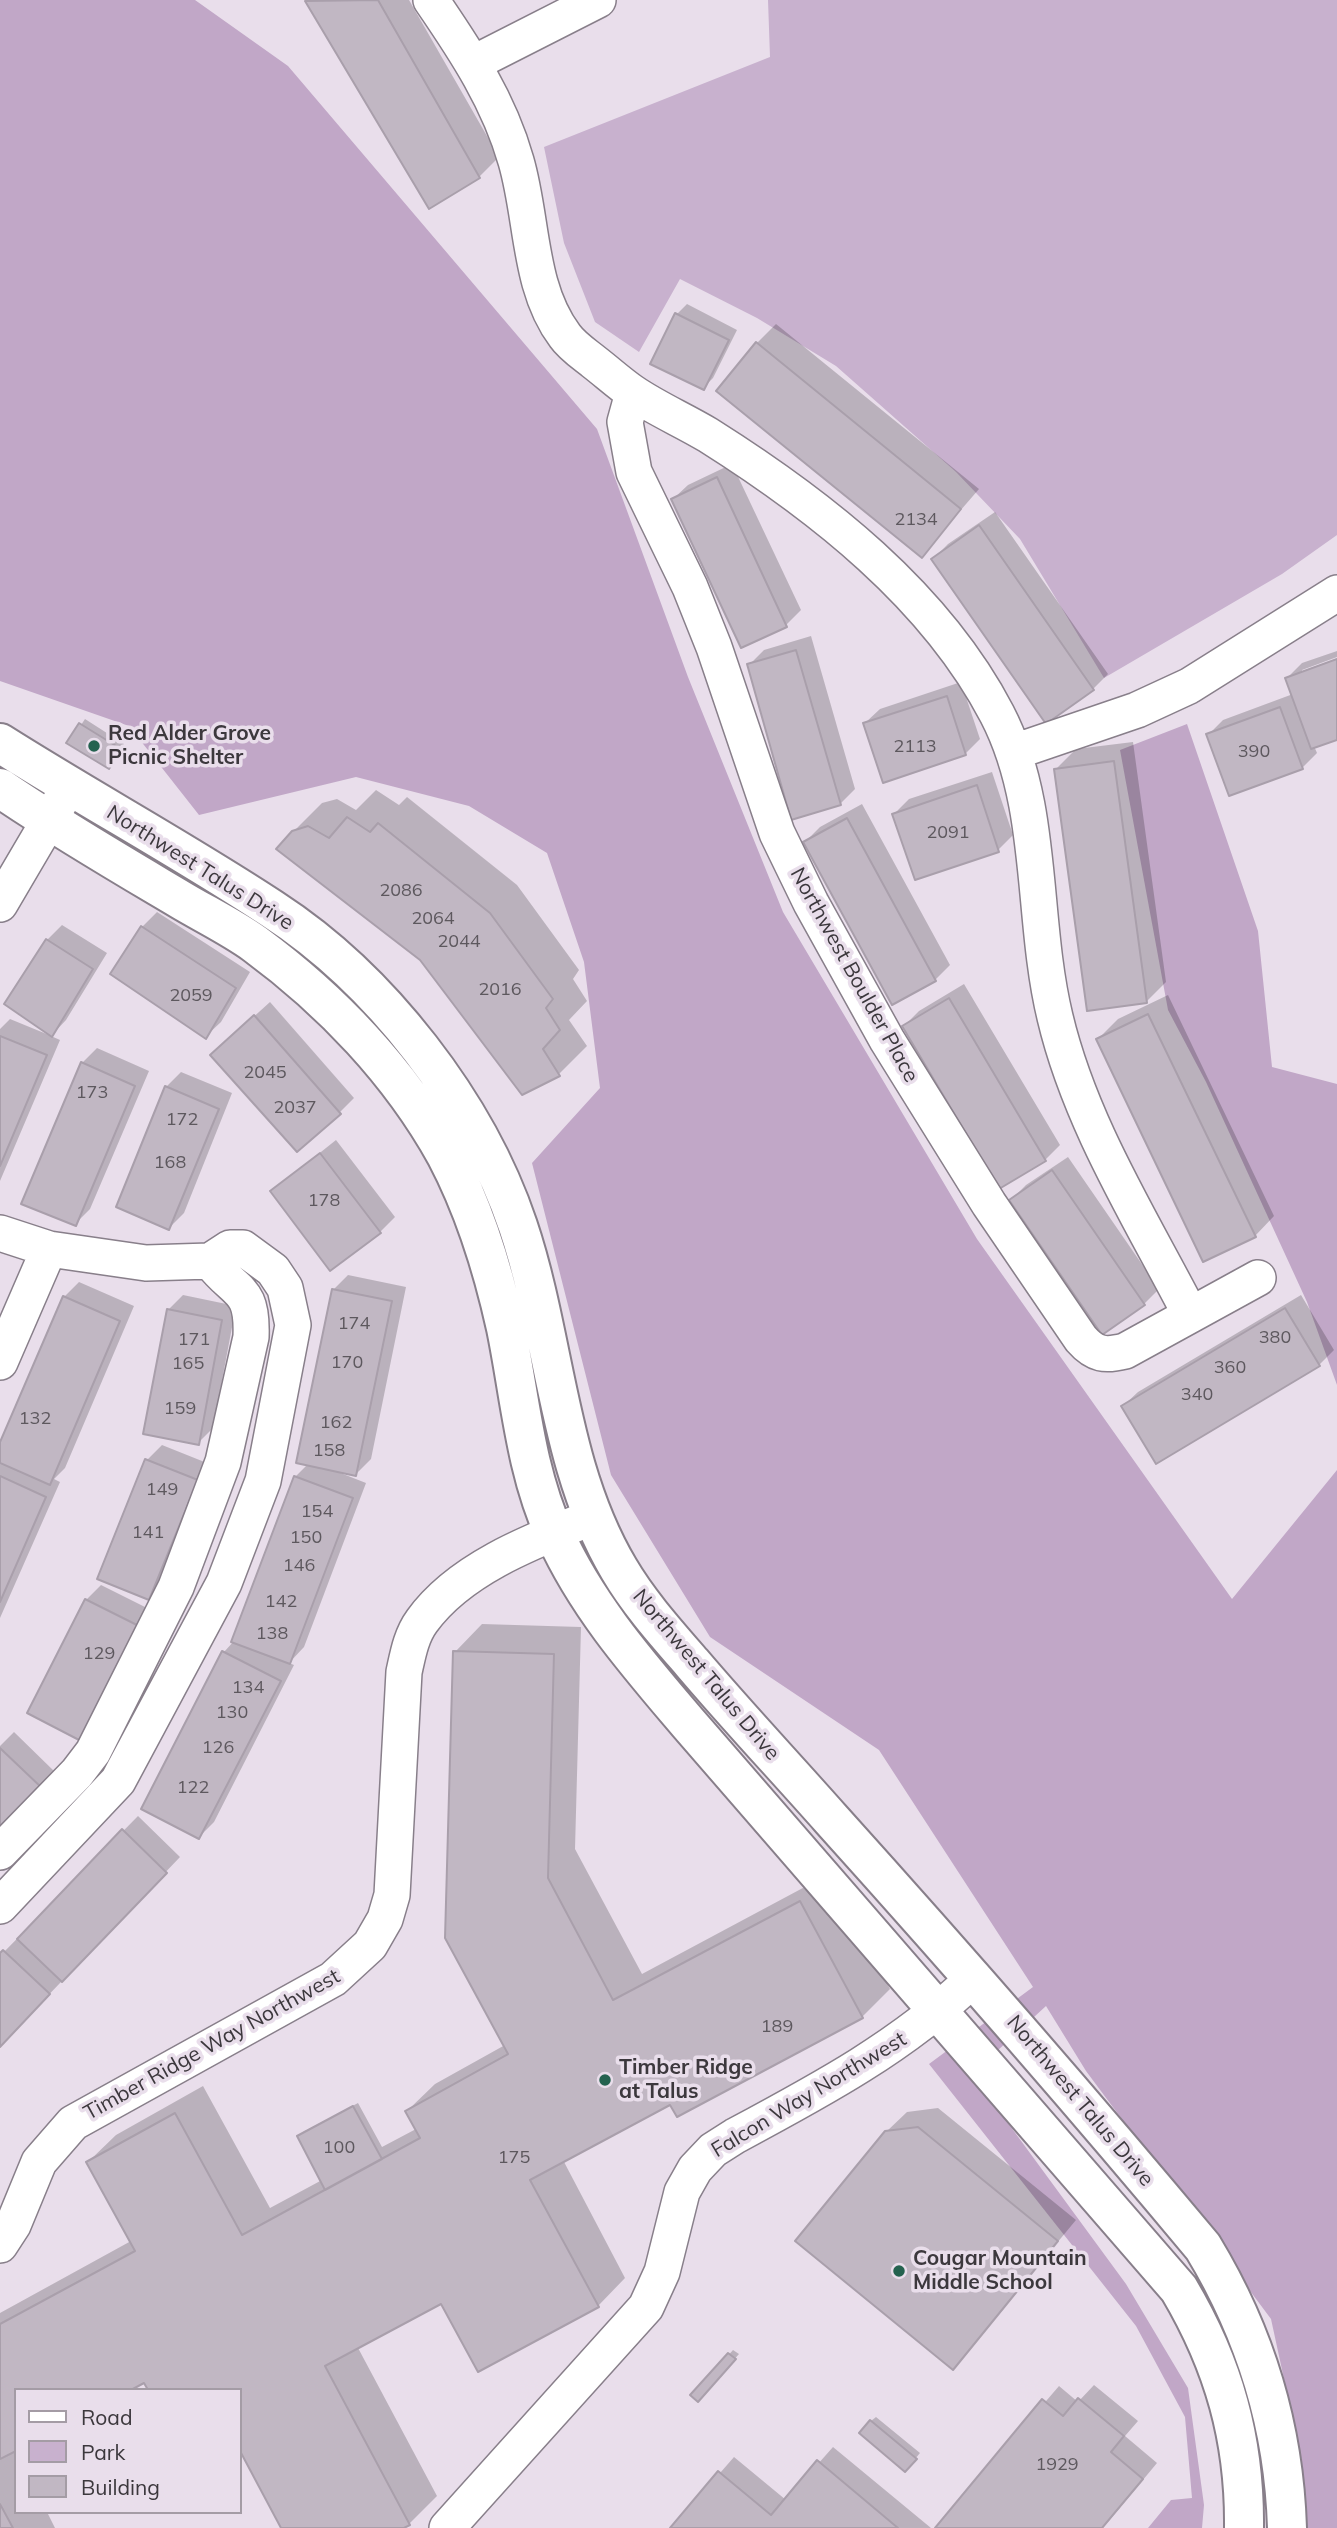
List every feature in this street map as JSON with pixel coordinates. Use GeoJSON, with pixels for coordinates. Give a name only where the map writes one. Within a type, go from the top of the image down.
{"type":"FeatureCollection","features":[{"type":"Feature","properties":{"kind":"street"},"geometry":{"type":"LineString","coordinates":[[431,0],[474,63],[497,109],[516,161],[543,297],[567,340],[633,393],[748,461],[846,535],[891,576],[936,625],[970,670],[997,714],[1014,752],[1029,819],[1042,943],[1059,1029],[1077,1086],[1104,1149],[1190,1314]]}},
{"type":"Feature","properties":{"kind":"street"},"geometry":{"type":"LineString","coordinates":[[474,63],[598,0]]}},
{"type":"Feature","properties":{"kind":"street","name":"Northwest Boulder Place"},"geometry":{"type":"LineString","coordinates":[[633,393],[625,422],[634,472],[690,587],[714,647],[777,833],[811,903],[887,1040],[989,1204],[1093,1352],[1109,1355],[1125,1351],[1258,1278]]}},
{"type":"Feature","properties":{"kind":"street"},"geometry":{"type":"LineString","coordinates":[[1014,752],[1137,710],[1189,686],[1337,593]]}},
{"type":"Feature","properties":{"kind":"street","name":"Northwest Talus Drive"},"geometry":{"type":"LineString","coordinates":[[0,743],[276,911],[341,964],[396,1017],[440,1076],[475,1131],[516,1220],[539,1299],[572,1455],[593,1517],[619,1570],[658,1624],[974,1978],[1196,2238],[1227,2286],[1262,2375],[1278,2437],[1286,2487],[1287,2528]]}},
{"type":"Feature","properties":{"kind":"street"},"geometry":{"type":"LineString","coordinates":[[0,904],[69,787]]}},
{"type":"Feature","properties":{"kind":"street","name":"Northwest Talus Drive"},"geometry":{"type":"LineString","coordinates":[[0,788],[48,821],[253,943],[315,993],[379,1058],[408,1097],[456,1177],[493,1275],[524,1435],[553,1533],[580,1585],[618,1641],[1179,2289],[1196,2318],[1233,2416],[1244,2476],[1244,2528]]}},
{"type":"Feature","properties":{"kind":"street"},"geometry":{"type":"LineString","coordinates":[[0,1906],[118,1781],[224,1583],[263,1481],[293,1325],[285,1288],[272,1270],[243,1248],[230,1248],[210,1261],[146,1263],[3,1244]]}},
{"type":"Feature","properties":{"kind":"street"},"geometry":{"type":"LineString","coordinates":[[0,1362],[49,1249]]}},
{"type":"Feature","properties":{"kind":"street"},"geometry":{"type":"LineString","coordinates":[[0,1852],[77,1773],[93,1752],[176,1587],[223,1462],[251,1337],[252,1319],[250,1304],[241,1291],[220,1275],[210,1261]]}},
{"type":"Feature","properties":{"kind":"street","name":"Timber Ridge Way Northwest"},"geometry":{"type":"LineString","coordinates":[[0,2245],[13,2225],[39,2162],[73,2123],[333,1979],[370,1945],[385,1920],[392,1895],[404,1672],[410,1643],[420,1623],[436,1603],[459,1585],[553,1533],[593,1517]]}},
{"type":"Feature","properties":{"kind":"street","name":"Falcon Way Northwest"},"geometry":{"type":"LineString","coordinates":[[447,2528],[646,2307],[662,2272],[682,2192],[695,2168],[724,2143],[847,2075],[938,2013],[974,1978]]}},
{"type":"Feature","properties":{"kind":"green space"},"geometry":{"type":"Polygon","coordinates":[[[768,0],[1337,0],[1337,535],[1282,574],[1104,678],[1020,539],[956,472],[836,366],[757,318],[680,279],[639,352],[595,322],[564,243],[544,147],[770,57],[768,0]]]}},
{"type":"Feature","properties":{"kind":"shaded area"},"geometry":{"type":"Polygon","coordinates":[[[0,0],[195,0],[288,66],[597,429],[688,677],[783,912],[977,1239],[1232,1599],[1337,1470],[1337,2528],[1301,2528],[1302,2462],[1271,2319],[1086,2071],[1046,2006],[972,2074],[1126,2284],[1188,2388],[1204,2505],[1202,2528],[1148,2528],[1171,2500],[1192,2498],[1185,2417],[1136,2326],[929,2064],[1033,1987],[879,1750],[710,1637],[611,1475],[532,1163],[600,1088],[584,962],[547,853],[469,806],[356,777],[199,815],[129,726],[0,681],[0,0]]]}},
{"type":"Feature","properties":{"kind":"shaded area"},"geometry":{"type":"Polygon","coordinates":[[[1187,724],[1258,931],[1272,1067],[1337,1084],[1337,1385],[1307,1302],[1206,1082],[1168,1010],[1120,750],[1187,724]]]}},
{"type":"Feature","properties":{"kind":"building"},"geometry":{"type":"Polygon","coordinates":[[[378,0],[480,178],[429,209],[305,1],[378,0]]]}},
{"type":"Feature","properties":{"kind":"building"},"geometry":{"type":"Polygon","coordinates":[[[675,313],[729,340],[704,390],[650,364],[675,313]]]}},
{"type":"Feature","properties":{"kind":"building"},"geometry":{"type":"Polygon","coordinates":[[[756,342],[961,509],[922,558],[716,391],[756,342]]]}},
{"type":"Feature","properties":{"kind":"building"},"geometry":{"type":"Polygon","coordinates":[[[717,477],[787,627],[741,648],[671,499],[717,477]]]}},
{"type":"Feature","properties":{"kind":"building"},"geometry":{"type":"Polygon","coordinates":[[[979,525],[1094,690],[1046,724],[931,559],[979,525]]]}},
{"type":"Feature","properties":{"kind":"building"},"geometry":{"type":"Polygon","coordinates":[[[796,650],[841,805],[791,820],[747,664],[796,650]]]}},
{"type":"Feature","properties":{"kind":"building"},"geometry":{"type":"Polygon","coordinates":[[[1337,659],[1337,740],[1311,749],[1285,678],[1337,659]]]}},
{"type":"Feature","properties":{"kind":"building"},"geometry":{"type":"Polygon","coordinates":[[[947,696],[966,755],[883,783],[863,723],[947,696]]]}},
{"type":"Feature","properties":{"kind":"building"},"geometry":{"type":"Polygon","coordinates":[[[1280,707],[1303,769],[1229,796],[1206,734],[1280,707]]]}},
{"type":"Feature","properties":{"kind":"building","name":"Red Alder Grove Picnic Shelter"},"geometry":{"type":"Polygon","coordinates":[[[79,723],[121,749],[109,769],[66,743],[79,723]]]}},
{"type":"Feature","properties":{"kind":"building"},"geometry":{"type":"Polygon","coordinates":[[[1114,761],[1147,1003],[1087,1011],[1054,769],[1114,761]]]}},
{"type":"Feature","properties":{"kind":"building"},"geometry":{"type":"Polygon","coordinates":[[[977,785],[999,852],[915,880],[892,814],[977,785]]]}},
{"type":"Feature","properties":{"kind":"building"},"geometry":{"type":"Polygon","coordinates":[[[347,817],[370,832],[378,823],[490,913],[553,999],[546,1008],[560,1030],[543,1049],[560,1076],[522,1095],[420,960],[276,849],[292,831],[308,826],[329,838],[347,817]]]}},
{"type":"Feature","properties":{"kind":"building"},"geometry":{"type":"Polygon","coordinates":[[[847,818],[936,981],[892,1005],[803,842],[847,818]]]}},
{"type":"Feature","properties":{"kind":"building"},"geometry":{"type":"Polygon","coordinates":[[[141,926],[236,988],[206,1039],[110,974],[141,926]]]}},
{"type":"Feature","properties":{"kind":"building"},"geometry":{"type":"Polygon","coordinates":[[[46,939],[93,969],[52,1037],[4,1004],[46,939]]]}},
{"type":"Feature","properties":{"kind":"building"},"geometry":{"type":"Polygon","coordinates":[[[949,998],[1046,1161],[999,1189],[902,1026],[949,998]]]}},
{"type":"Feature","properties":{"kind":"building"},"geometry":{"type":"Polygon","coordinates":[[[1148,1014],[1256,1237],[1203,1262],[1096,1039],[1148,1014]]]}},
{"type":"Feature","properties":{"kind":"building"},"geometry":{"type":"Polygon","coordinates":[[[254,1015],[341,1114],[297,1152],[210,1055],[254,1015]]]}},
{"type":"Feature","properties":{"kind":"building"},"geometry":{"type":"Polygon","coordinates":[[[0,1036],[47,1055],[0,1166],[0,1036]]]}},
{"type":"Feature","properties":{"kind":"building"},"geometry":{"type":"Polygon","coordinates":[[[81,1062],[135,1086],[76,1226],[21,1204],[81,1062]]]}},
{"type":"Feature","properties":{"kind":"building"},"geometry":{"type":"Polygon","coordinates":[[[165,1086],[219,1109],[169,1230],[116,1207],[165,1086]]]}},
{"type":"Feature","properties":{"kind":"building"},"geometry":{"type":"Polygon","coordinates":[[[320,1153],[381,1233],[330,1271],[270,1191],[320,1153]]]}},
{"type":"Feature","properties":{"kind":"building"},"geometry":{"type":"Polygon","coordinates":[[[1052,1170],[1145,1305],[1102,1335],[1009,1200],[1052,1170]]]}},
{"type":"Feature","properties":{"kind":"building"},"geometry":{"type":"Polygon","coordinates":[[[332,1289],[392,1301],[356,1476],[296,1463],[332,1289]]]}},
{"type":"Feature","properties":{"kind":"building"},"geometry":{"type":"Polygon","coordinates":[[[63,1296],[120,1321],[50,1485],[0,1463],[0,1442],[63,1296]]]}},
{"type":"Feature","properties":{"kind":"building"},"geometry":{"type":"Polygon","coordinates":[[[1285,1308],[1320,1366],[1156,1464],[1121,1406],[1285,1308]]]}},
{"type":"Feature","properties":{"kind":"building"},"geometry":{"type":"Polygon","coordinates":[[[167,1309],[222,1320],[199,1445],[143,1434],[167,1309]]]}},
{"type":"Feature","properties":{"kind":"building"},"geometry":{"type":"Polygon","coordinates":[[[145,1459],[198,1480],[149,1600],[97,1579],[145,1459]]]}},
{"type":"Feature","properties":{"kind":"building"},"geometry":{"type":"Polygon","coordinates":[[[0,1476],[46,1497],[0,1602],[0,1476]]]}},
{"type":"Feature","properties":{"kind":"building"},"geometry":{"type":"Polygon","coordinates":[[[294,1476],[353,1498],[290,1664],[231,1642],[294,1476]]]}},
{"type":"Feature","properties":{"kind":"building"},"geometry":{"type":"Polygon","coordinates":[[[85,1599],[139,1626],[81,1741],[27,1713],[85,1599]]]}},
{"type":"Feature","properties":{"kind":"building"},"geometry":{"type":"Polygon","coordinates":[[[222,1651],[281,1681],[199,1839],[141,1809],[222,1651]]]}},
{"type":"Feature","properties":{"kind":"building","name":"Timber Ridge at Talus"},"geometry":{"type":"Polygon","coordinates":[[[453,1651],[554,1654],[548,1878],[613,2000],[800,1901],[863,2018],[677,2117],[670,2105],[530,2180],[599,2307],[478,2372],[441,2304],[325,2366],[410,2525],[404,2528],[281,2528],[242,2455],[242,2388],[147,2388],[144,2383],[135,2388],[14,2388],[14,2452],[0,2459],[0,2324],[135,2251],[86,2162],[175,2113],[242,2235],[420,2138],[405,2111],[508,2054],[445,1938],[453,1651]]]}},
{"type":"Feature","properties":{"kind":"building"},"geometry":{"type":"Polygon","coordinates":[[[0,1748],[42,1788],[0,1832],[0,1748]]]}},
{"type":"Feature","properties":{"kind":"building"},"geometry":{"type":"Polygon","coordinates":[[[122,1829],[167,1873],[62,1982],[17,1939],[122,1829]]]}},
{"type":"Feature","properties":{"kind":"building"},"geometry":{"type":"Polygon","coordinates":[[[3,1950],[50,1994],[0,2047],[0,1953],[3,1950]]]}},
{"type":"Feature","properties":{"kind":"building"},"geometry":{"type":"Polygon","coordinates":[[[353,2106],[382,2159],[325,2190],[297,2136],[353,2106]]]}},
{"type":"Feature","properties":{"kind":"building"},"geometry":{"type":"Polygon","coordinates":[[[918,2127],[1058,2241],[953,2370],[795,2241],[885,2131],[918,2127]]]}},
{"type":"Feature","properties":{"kind":"building"},"geometry":{"type":"Polygon","coordinates":[[[728,2353],[736,2359],[698,2402],[690,2395],[728,2353]]]}},
{"type":"Feature","properties":{"kind":"building"},"geometry":{"type":"Polygon","coordinates":[[[1078,2398],[1124,2436],[1111,2452],[1143,2479],[1102,2528],[935,2528],[1042,2399],[1063,2416],[1078,2398]]]}},
{"type":"Feature","properties":{"kind":"building"},"geometry":{"type":"Polygon","coordinates":[[[870,2420],[917,2459],[905,2472],[859,2433],[870,2420]]]}},
{"type":"Feature","properties":{"kind":"building"},"geometry":{"type":"Polygon","coordinates":[[[817,2460],[898,2528],[670,2528],[718,2471],[771,2515],[817,2460]]]}},
{"type":"Feature","properties":{"kind":"building"},"geometry":{"type":"Polygon","coordinates":[[[0,2504],[13,2528],[0,2528],[0,2504]]]}},
{"type":"Feature","properties":{"kind":"place","name":"Red Alder Grove Picnic Shelter"},"geometry":{"type":"Point","coordinates":[94,746]}},
{"type":"Feature","properties":{"kind":"place","name":"Timber Ridge at Talus"},"geometry":{"type":"Point","coordinates":[605,2080]}},
{"type":"Feature","properties":{"kind":"place","name":"Cougar Mountain Middle School"},"geometry":{"type":"Point","coordinates":[899,2271]}}]}
